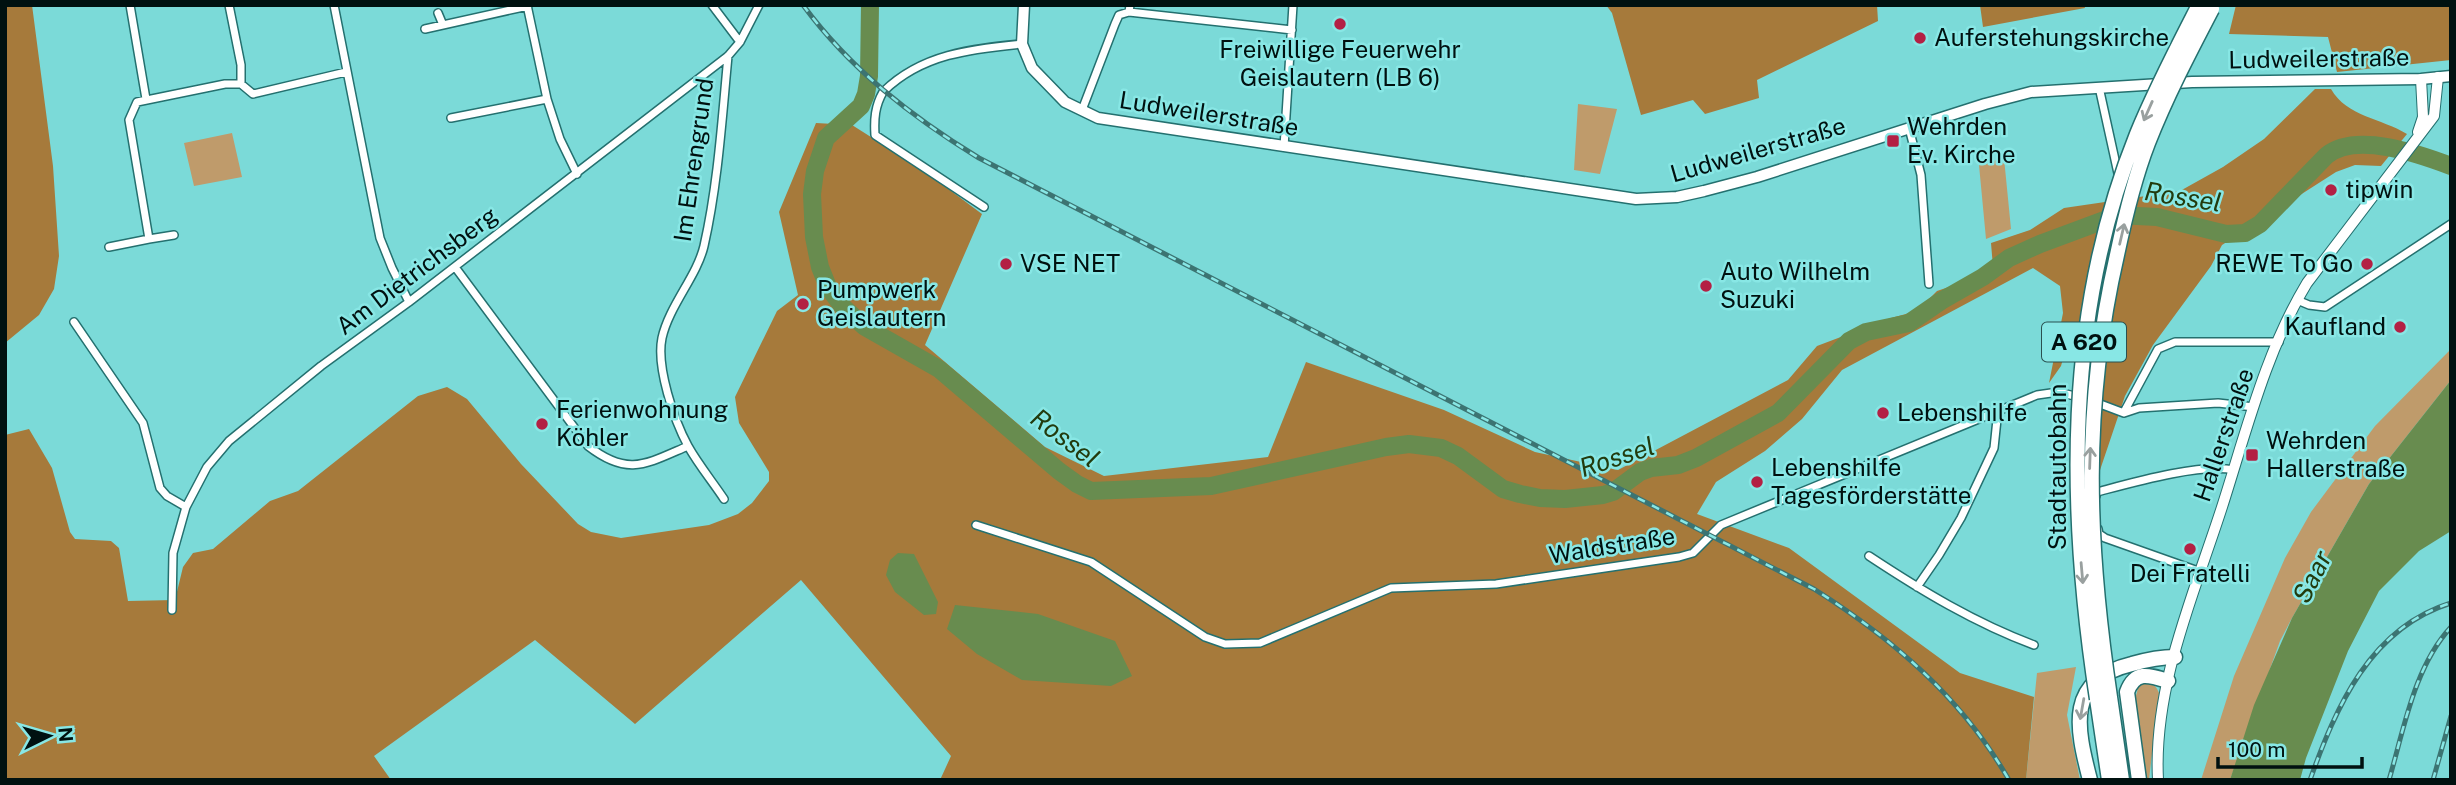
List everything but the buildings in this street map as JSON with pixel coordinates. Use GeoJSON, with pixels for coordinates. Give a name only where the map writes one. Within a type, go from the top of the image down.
{"type":"FeatureCollection","features":[{"type":"Feature","properties":{"kind":"highway","name":"Stadtautobahn"},"geometry":{"type":"LineString","coordinates":[[2109,780],[2103,698],[2084,602],[2078,521],[2078,412],[2087,320],[2102,243],[2137,135],[2166,70],[2208,6]]}},
{"type":"Feature","properties":{"kind":"highway"},"geometry":{"type":"LineString","coordinates":[[2090,780],[2080,718],[2080,708],[2088,689],[2097,678],[2110,670],[2153,659],[2175,657]]}},
{"type":"Feature","properties":{"kind":"highway"},"geometry":{"type":"LineString","coordinates":[[2139,780],[2127,692],[2136,677],[2145,675],[2168,681]]}},
{"type":"Feature","properties":{"kind":"highway","name":"A 620"},"geometry":{"type":"LineString","coordinates":[[2103,698],[2122,780]]}},
{"type":"Feature","properties":{"kind":"main road","name":"Ludweilerstraße"},"geometry":{"type":"LineString","coordinates":[[1024,5],[1022,44],[1032,68],[1065,103],[1098,118],[1593,193],[1651,199],[1677,197],[1757,177],[2031,92],[2192,82],[2421,79],[2451,76]]}},
{"type":"Feature","properties":{"kind":"street"},"geometry":{"type":"LineString","coordinates":[[130,5],[146,99]]}},
{"type":"Feature","properties":{"kind":"street"},"geometry":{"type":"LineString","coordinates":[[229,5],[241,65],[241,84]]}},
{"type":"Feature","properties":{"kind":"street"},"geometry":{"type":"LineString","coordinates":[[334,5],[380,238],[410,302]]}},
{"type":"Feature","properties":{"kind":"street"},"geometry":{"type":"LineString","coordinates":[[425,29],[528,5],[547,99],[559,139],[577,174]]}},
{"type":"Feature","properties":{"kind":"street"},"geometry":{"type":"LineString","coordinates":[[712,5],[740,42]]}},
{"type":"Feature","properties":{"kind":"street","name":"Am Dietrichsberg"},"geometry":{"type":"LineString","coordinates":[[172,610],[173,553],[186,507],[207,467],[229,441],[321,366],[410,302],[728,56],[740,42],[759,5]]}},
{"type":"Feature","properties":{"kind":"street"},"geometry":{"type":"LineString","coordinates":[[1284,147],[1293,5]]}},
{"type":"Feature","properties":{"kind":"street"},"geometry":{"type":"LineString","coordinates":[[1082,110],[1119,15],[1130,9],[1292,30]]}},
{"type":"Feature","properties":{"kind":"street"},"geometry":{"type":"LineString","coordinates":[[438,13],[443,25]]}},
{"type":"Feature","properties":{"kind":"street"},"geometry":{"type":"LineString","coordinates":[[984,207],[875,135],[877,103],[884,92],[911,70],[933,60],[977,48],[1022,44]]}},
{"type":"Feature","properties":{"kind":"street","name":"Im Ehrengrund"},"geometry":{"type":"LineString","coordinates":[[724,499],[688,446],[663,376],[662,339],[703,250],[713,192],[728,56]]}},
{"type":"Feature","properties":{"kind":"street"},"geometry":{"type":"LineString","coordinates":[[149,239],[129,120],[136,102],[225,84],[241,84],[253,94],[346,72]]}},
{"type":"Feature","properties":{"kind":"street","name":"Hallerstraße"},"geometry":{"type":"LineString","coordinates":[[2158,780],[2158,735],[2168,681],[2254,407],[2279,342],[2297,300],[2326,256],[2434,116],[2438,77]]}},
{"type":"Feature","properties":{"kind":"street","name":"Hallerstraße"},"geometry":{"type":"LineString","coordinates":[[2416,139],[2423,117],[2421,79]]}},
{"type":"Feature","properties":{"kind":"street"},"geometry":{"type":"LineString","coordinates":[[2099,87],[2114,162],[2124,195]]}},
{"type":"Feature","properties":{"kind":"street"},"geometry":{"type":"LineString","coordinates":[[451,118],[547,99]]}},
{"type":"Feature","properties":{"kind":"street"},"geometry":{"type":"LineString","coordinates":[[1909,128],[1921,175],[1929,284]]}},
{"type":"Feature","properties":{"kind":"street"},"geometry":{"type":"LineString","coordinates":[[2297,300],[2309,306],[2325,307],[2451,224]]}},
{"type":"Feature","properties":{"kind":"street"},"geometry":{"type":"LineString","coordinates":[[109,247],[174,235]]}},
{"type":"Feature","properties":{"kind":"street"},"geometry":{"type":"LineString","coordinates":[[455,267],[587,446],[614,464],[633,465],[651,462],[688,446]]}},
{"type":"Feature","properties":{"kind":"street"},"geometry":{"type":"LineString","coordinates":[[74,322],[143,423],[160,488],[167,496],[186,507]]}},
{"type":"Feature","properties":{"kind":"street"},"geometry":{"type":"LineString","coordinates":[[2124,413],[2158,349],[2175,342],[2279,342]]}},
{"type":"Feature","properties":{"kind":"street","name":"Waldstraße"},"geometry":{"type":"LineString","coordinates":[[976,525],[1091,562],[1205,637],[1225,644],[1260,643],[1391,588],[1496,584],[1679,557],[1693,552],[1721,525],[2038,394],[2057,392],[2087,399],[2124,413]]}},
{"type":"Feature","properties":{"kind":"street"},"geometry":{"type":"LineString","coordinates":[[2124,413],[2139,408],[2218,403],[2254,407]]}},
{"type":"Feature","properties":{"kind":"street"},"geometry":{"type":"LineString","coordinates":[[1917,587],[1961,517],[1994,448],[1998,410]]}},
{"type":"Feature","properties":{"kind":"street"},"geometry":{"type":"LineString","coordinates":[[2201,572],[2099,534],[2095,517],[2097,492],[2170,475],[2222,468],[2234,470]]}},
{"type":"Feature","properties":{"kind":"street"},"geometry":{"type":"LineString","coordinates":[[1870,556],[1966,616],[2034,645]]}},
{"type":"Feature","properties":{"kind":"shaded area"},"geometry":{"type":"Polygon","coordinates":[[[5,5],[32,5],[53,166],[59,256],[54,289],[39,315],[5,343],[5,5]]]}},
{"type":"Feature","properties":{"kind":"shaded area"},"geometry":{"type":"Polygon","coordinates":[[[1606,5],[1877,5],[1878,21],[1757,80],[1759,98],[1705,114],[1693,100],[1641,115],[1612,13],[1606,5]]]}},
{"type":"Feature","properties":{"kind":"shaded area"},"geometry":{"type":"Polygon","coordinates":[[[1980,5],[2084,5],[2085,8],[1983,27],[1980,5]]]}},
{"type":"Feature","properties":{"kind":"shaded area"},"geometry":{"type":"Polygon","coordinates":[[[2236,5],[2451,5],[2451,60],[2337,72],[2328,37],[2229,34],[2236,5]]]}},
{"type":"Feature","properties":{"kind":"shaded area"},"geometry":{"type":"Polygon","coordinates":[[[2315,89],[2331,89],[2346,106],[2407,134],[2381,166],[2355,165],[2336,172],[2222,245],[2211,266],[2153,345],[2125,396],[2098,476],[2103,376],[2108,337],[2070,334],[2061,366],[2049,383],[2063,313],[2060,286],[2033,268],[1842,370],[1802,419],[1765,451],[1716,482],[1697,514],[1789,548],[1960,673],[2034,697],[2026,780],[940,780],[951,756],[801,580],[635,724],[535,640],[374,756],[391,780],[5,780],[5,435],[29,429],[52,468],[70,532],[75,539],[111,541],[119,548],[128,601],[175,600],[183,567],[193,553],[213,549],[270,501],[298,491],[418,396],[447,387],[467,399],[521,464],[578,524],[591,532],[621,538],[709,525],[738,514],[752,503],[769,481],[769,472],[739,423],[735,397],[777,311],[798,295],[779,212],[816,123],[852,125],[923,170],[982,214],[925,345],[1045,447],[1104,476],[1268,457],[1306,362],[1444,410],[1535,452],[1618,470],[1788,380],[1817,346],[1917,311],[1937,291],[1984,275],[1993,267],[1991,243],[2030,230],[2064,208],[2180,191],[2223,167],[2264,139],[2315,89]]]}},
{"type":"Feature","properties":{"kind":"shaded area"},"geometry":{"type":"Polygon","coordinates":[[[1578,104],[1617,109],[1600,174],[1574,170],[1578,104]]]}},
{"type":"Feature","properties":{"kind":"shaded area"},"geometry":{"type":"Polygon","coordinates":[[[232,133],[242,177],[194,186],[184,143],[232,133]]]}},
{"type":"Feature","properties":{"kind":"shaded area"},"geometry":{"type":"Polygon","coordinates":[[[2004,158],[2011,229],[1986,239],[1979,165],[2004,158]]]}},
{"type":"Feature","properties":{"kind":"shaded area"},"geometry":{"type":"Polygon","coordinates":[[[2451,349],[2451,380],[2369,484],[2280,641],[2230,780],[2201,780],[2234,676],[2285,558],[2311,512],[2375,426],[2451,349]]]}},
{"type":"Feature","properties":{"kind":"shaded area"},"geometry":{"type":"Polygon","coordinates":[[[2451,380],[2451,531],[2419,551],[2379,591],[2348,651],[2300,780],[2230,780],[2254,705],[2292,618],[2369,484],[2451,380]]]}},
{"type":"Feature","properties":{"kind":"shaded area"},"geometry":{"type":"Polygon","coordinates":[[[898,553],[914,554],[938,602],[936,614],[924,615],[895,592],[886,575],[890,560],[898,553]]]}},
{"type":"Feature","properties":{"kind":"shaded area"},"geometry":{"type":"Polygon","coordinates":[[[955,605],[1038,614],[1115,641],[1132,676],[1111,686],[1022,680],[977,654],[947,629],[955,605]]]}},
{"type":"Feature","properties":{"kind":"shaded area"},"geometry":{"type":"Polygon","coordinates":[[[2076,667],[2067,715],[2080,780],[2026,780],[2037,673],[2076,667]]]}},
{"type":"Feature","properties":{"kind":"shaded area"},"geometry":{"type":"Polygon","coordinates":[[[2143,682],[2153,685],[2159,693],[2149,780],[2135,699],[2139,685],[2143,682]]]}},
{"type":"Feature","properties":{"kind":"waterway","name":"Rossel"},"geometry":{"type":"LineString","coordinates":[[870,5],[869,76],[866,94],[861,106],[826,138],[815,171],[812,194],[814,237],[820,267],[828,287],[844,308],[865,327],[939,369],[1059,471],[1091,491],[1211,486],[1409,444],[1441,448],[1458,456],[1503,489],[1520,494],[1565,499],[1603,495],[1613,492],[1640,472],[1678,465],[1696,458],[1778,413],[1849,341],[1866,332],[1909,323],[2009,258],[2040,244],[2118,215],[2157,217],[2226,234],[2245,233],[2260,224],[2326,156],[2353,145],[2387,147],[2451,166]]}},
{"type":"Feature","properties":{"kind":"railway"},"geometry":{"type":"LineString","coordinates":[[803,5],[862,71],[930,126],[979,158],[1814,589],[1871,628],[1924,672],[1970,723],[2009,780]]}},
{"type":"Feature","properties":{"kind":"railway"},"geometry":{"type":"LineString","coordinates":[[2310,780],[2345,699],[2378,651],[2398,631],[2423,615],[2451,603]]}},
{"type":"Feature","properties":{"kind":"railway"},"geometry":{"type":"LineString","coordinates":[[2389,780],[2419,680],[2438,643],[2451,627]]}},
{"type":"Feature","properties":{"kind":"railway"},"geometry":{"type":"LineString","coordinates":[[2433,780],[2451,716]]}},
{"type":"Feature","properties":{"kind":"place","name":"Freiwillige Feuerwehr Geislautern (LB 6)"},"geometry":{"type":"Point","coordinates":[1340,24]}},
{"type":"Feature","properties":{"kind":"place","name":"Auferstehungskirche"},"geometry":{"type":"Point","coordinates":[1920,38]}},
{"type":"Feature","properties":{"kind":"place","name":"Wehrden Ev. Kirche"},"geometry":{"type":"Point","coordinates":[1893,141]}},
{"type":"Feature","properties":{"kind":"place","name":"tipwin"},"geometry":{"type":"Point","coordinates":[2331,190]}},
{"type":"Feature","properties":{"kind":"place","name":"VSE NET"},"geometry":{"type":"Point","coordinates":[1006,264]}},
{"type":"Feature","properties":{"kind":"place","name":"REWE To Go"},"geometry":{"type":"Point","coordinates":[2367,264]}},
{"type":"Feature","properties":{"kind":"place","name":"Auto Wilhelm Suzuki"},"geometry":{"type":"Point","coordinates":[1706,286]}},
{"type":"Feature","properties":{"kind":"place","name":"Pumpwerk Geislautern"},"geometry":{"type":"Point","coordinates":[803,304]}},
{"type":"Feature","properties":{"kind":"place","name":"Kaufland"},"geometry":{"type":"Point","coordinates":[2400,327]}},
{"type":"Feature","properties":{"kind":"place","name":"Lebenshilfe"},"geometry":{"type":"Point","coordinates":[1883,413]}},
{"type":"Feature","properties":{"kind":"place","name":"Ferienwohnung Köhler"},"geometry":{"type":"Point","coordinates":[542,424]}},
{"type":"Feature","properties":{"kind":"place","name":"Wehrden Hallerstraße"},"geometry":{"type":"Point","coordinates":[2252,455]}},
{"type":"Feature","properties":{"kind":"place","name":"Lebenshilfe Tagesförderstätte"},"geometry":{"type":"Point","coordinates":[1757,482]}},
{"type":"Feature","properties":{"kind":"place","name":"Dei Fratelli"},"geometry":{"type":"Point","coordinates":[2190,549]}},
{"type":"Feature","properties":{"kind":"water label","name":"Saar"},"geometry":{"type":"Point","coordinates":[2312,577]}}]}
